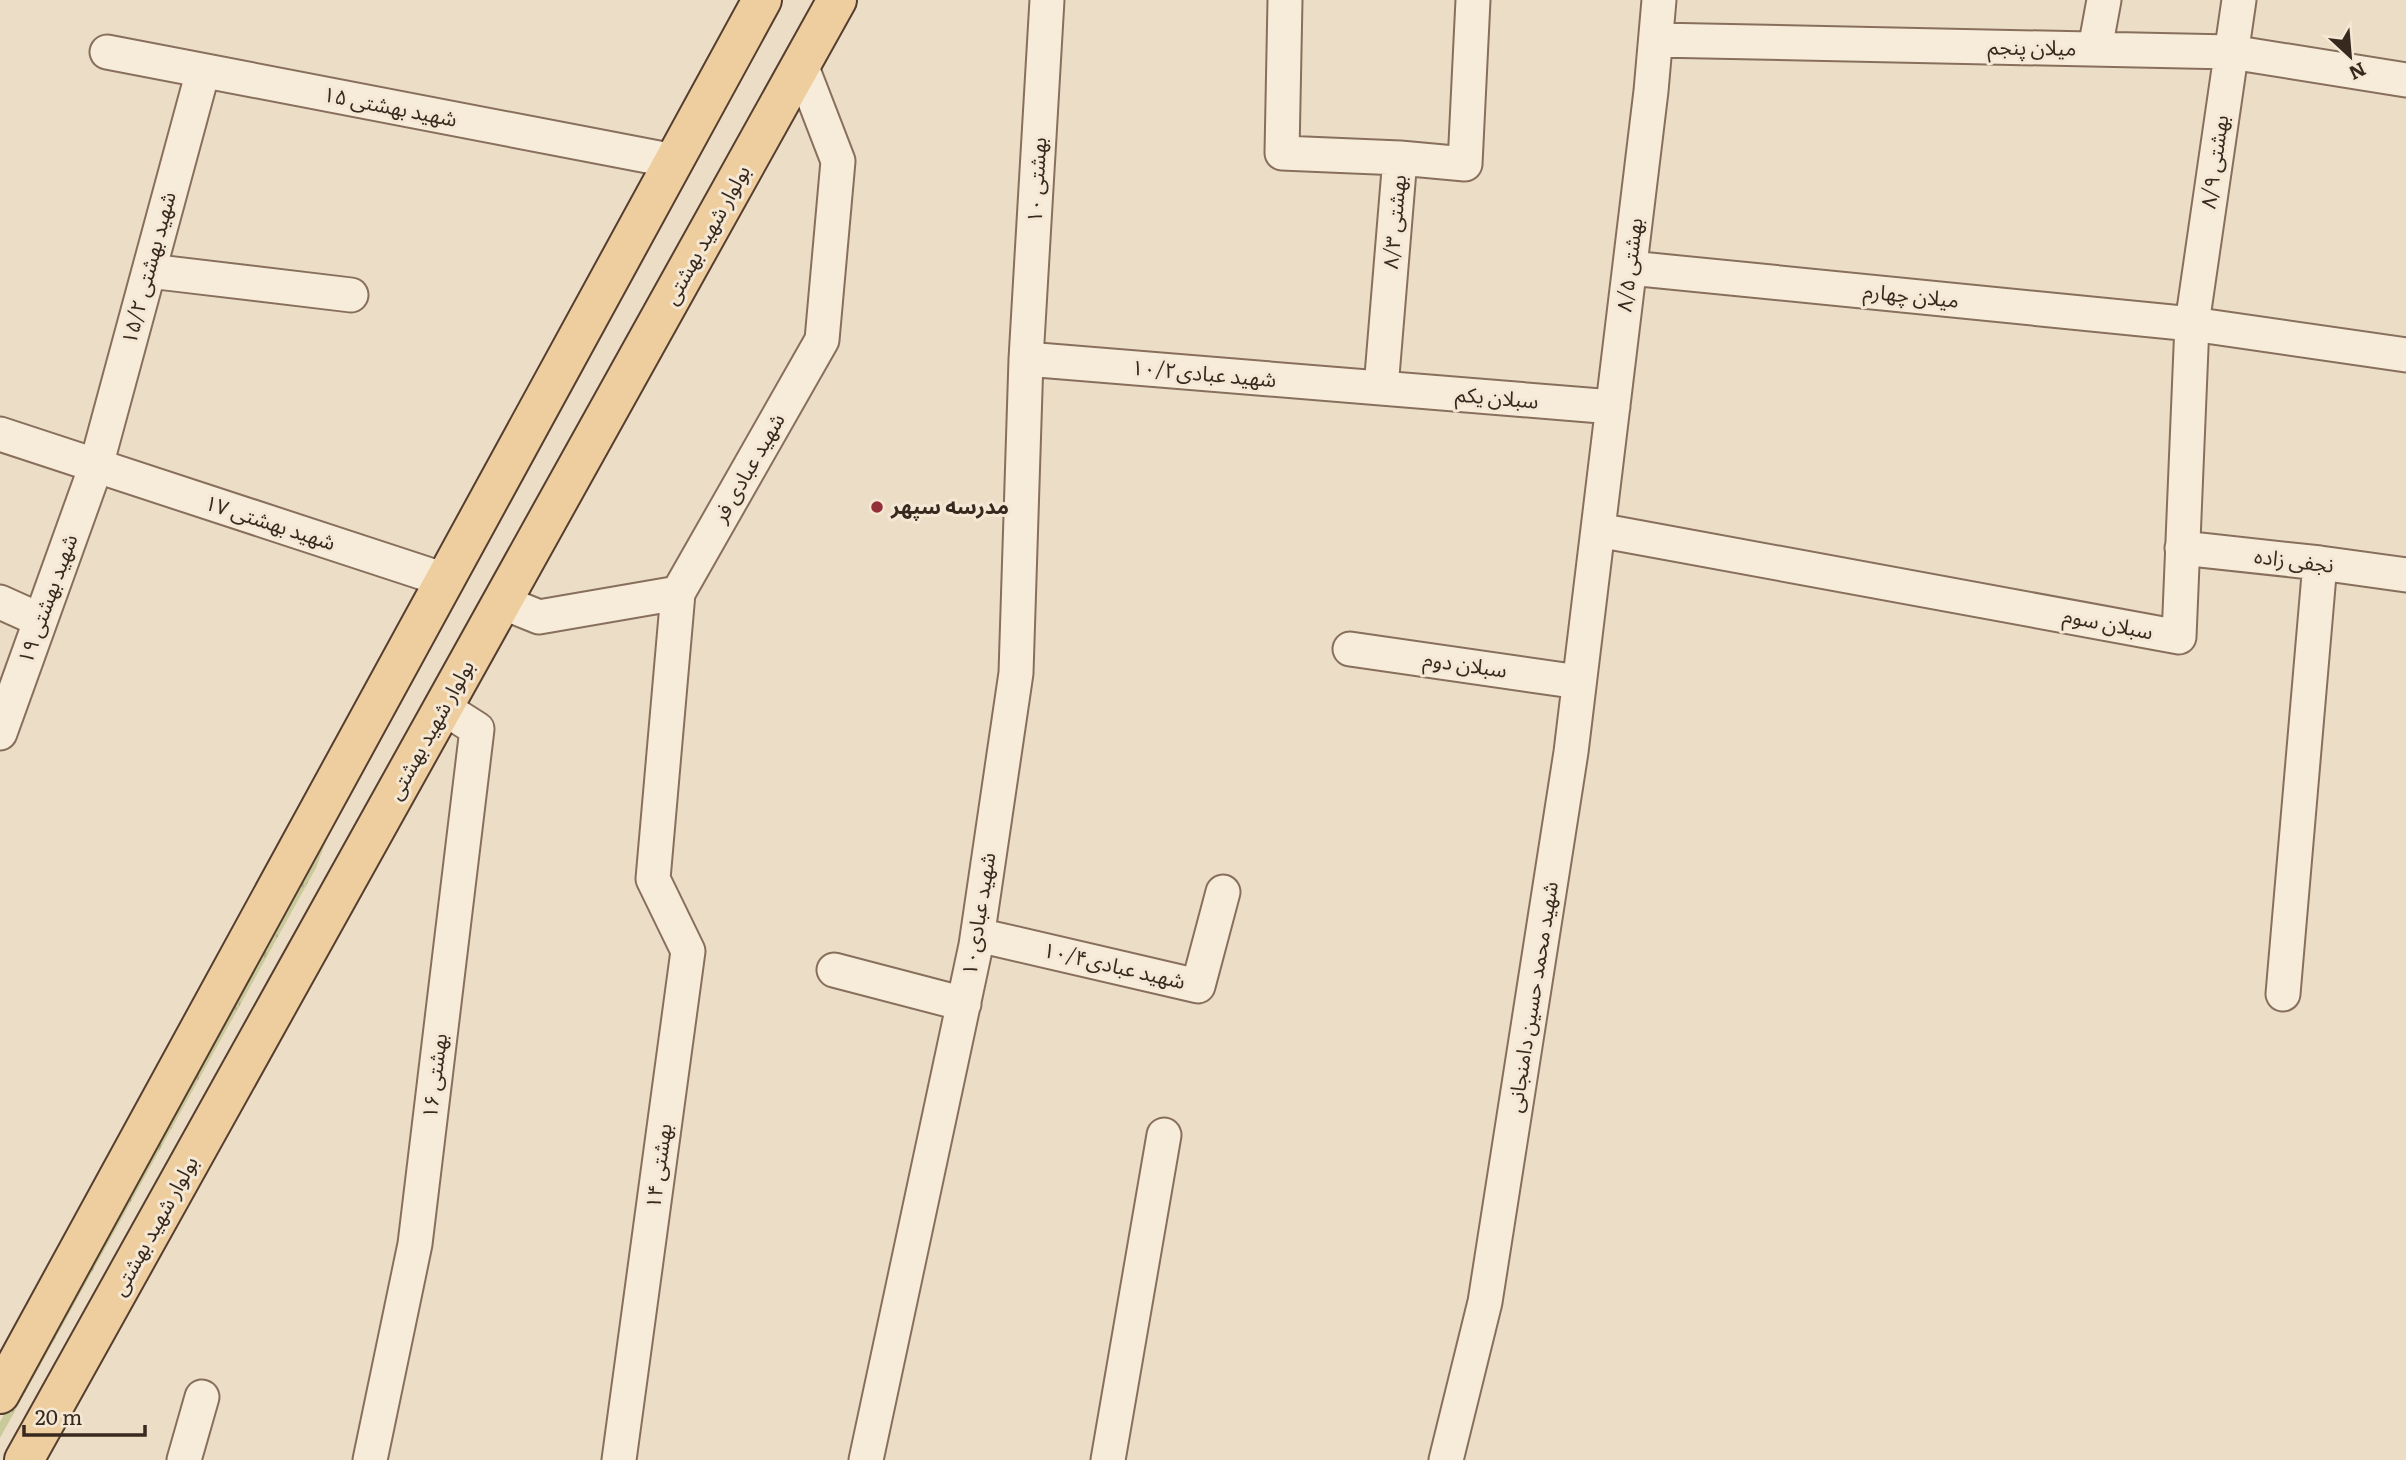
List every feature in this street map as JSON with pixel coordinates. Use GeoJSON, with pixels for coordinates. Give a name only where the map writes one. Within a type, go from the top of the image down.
{"type":"FeatureCollection","features":[{"type":"Feature","properties":{"kind":"main road"},"geometry":{"type":"LineString","coordinates":[[0,1394],[762,0]]}},
{"type":"Feature","properties":{"kind":"main road","name":"بولوار شهید بهشتی"},"geometry":{"type":"LineString","coordinates":[[24,1460],[837,0]]}},
{"type":"Feature","properties":{"kind":"main road"},"geometry":{"type":"LineString","coordinates":[[354,748],[407,774]]}},
{"type":"Feature","properties":{"kind":"street","name":"بهشتی ۱۰"},"geometry":{"type":"LineString","coordinates":[[1026,359],[1047,0]]}},
{"type":"Feature","properties":{"kind":"street"},"geometry":{"type":"LineString","coordinates":[[1285,0],[1282,153],[1400,158]]}},
{"type":"Feature","properties":{"kind":"street","name":"بهشتی ۸/۳"},"geometry":{"type":"LineString","coordinates":[[1381,388],[1400,158],[1465,164],[1473,0]]}},
{"type":"Feature","properties":{"kind":"street","name":"بهشتی ۸/۵"},"geometry":{"type":"LineString","coordinates":[[1598,530],[1659,0]]}},
{"type":"Feature","properties":{"kind":"street"},"geometry":{"type":"LineString","coordinates":[[2095,49],[2104,0]]}},
{"type":"Feature","properties":{"kind":"street","name":"بهشتی ۸/۹"},"geometry":{"type":"LineString","coordinates":[[2192,324],[2239,0]]}},
{"type":"Feature","properties":{"kind":"street","name":"میلان پنجم"},"geometry":{"type":"LineString","coordinates":[[1656,40],[2231,52],[2406,80]]}},
{"type":"Feature","properties":{"kind":"street","name":"شهید بهشتی ۱۵"},"geometry":{"type":"LineString","coordinates":[[107,52],[674,161]]}},
{"type":"Feature","properties":{"kind":"street","name":"شهید عبادی فر"},"geometry":{"type":"LineString","coordinates":[[653,879],[678,593],[822,340],[838,161],[801,65]]}},
{"type":"Feature","properties":{"kind":"street","name":"شهید بهشتی ۱۵/۲"},"geometry":{"type":"LineString","coordinates":[[96,466],[202,71]]}},
{"type":"Feature","properties":{"kind":"street","name":"میلان چهارم"},"geometry":{"type":"LineString","coordinates":[[1630,268],[2192,324]]}},
{"type":"Feature","properties":{"kind":"street"},"geometry":{"type":"LineString","coordinates":[[149,271],[351,295]]}},
{"type":"Feature","properties":{"kind":"street"},"geometry":{"type":"LineString","coordinates":[[2192,324],[2406,355]]}},
{"type":"Feature","properties":{"kind":"street","name":"سبلان سوم"},"geometry":{"type":"LineString","coordinates":[[1598,530],[2179,638],[2192,324]]}},
{"type":"Feature","properties":{"kind":"street","name":"شهید عبادی۱۰/۲"},"geometry":{"type":"LineString","coordinates":[[1026,359],[1381,388]]}},
{"type":"Feature","properties":{"kind":"street","name":"شهید عبادی۱۰"},"geometry":{"type":"LineString","coordinates":[[866,1460],[978,935],[1016,673],[1026,359]]}},
{"type":"Feature","properties":{"kind":"street","name":"سبلان یکم"},"geometry":{"type":"LineString","coordinates":[[1381,388],[1613,407]]}},
{"type":"Feature","properties":{"kind":"street","name":"شهید بهشتی ۱۷"},"geometry":{"type":"LineString","coordinates":[[0,434],[445,580]]}},
{"type":"Feature","properties":{"kind":"street","name":"شهید بهشتی ۱۹"},"geometry":{"type":"LineString","coordinates":[[0,733],[96,466]]}},
{"type":"Feature","properties":{"kind":"street","name":"شهید محمد حسین دامنجانی"},"geometry":{"type":"LineString","coordinates":[[1446,1460],[1485,1302],[1569,766],[1598,530]]}},
{"type":"Feature","properties":{"kind":"street","name":"نجفی زاده"},"geometry":{"type":"LineString","coordinates":[[2182,548],[2406,575]]}},
{"type":"Feature","properties":{"kind":"street"},"geometry":{"type":"LineString","coordinates":[[2283,995],[2320,563]]}},
{"type":"Feature","properties":{"kind":"street"},"geometry":{"type":"LineString","coordinates":[[502,602],[539,617],[678,593]]}},
{"type":"Feature","properties":{"kind":"street"},"geometry":{"type":"LineString","coordinates":[[0,603],[40,620]]}},
{"type":"Feature","properties":{"kind":"street","name":"سبلان دوم"},"geometry":{"type":"LineString","coordinates":[[1350,649],[1580,682]]}},
{"type":"Feature","properties":{"kind":"street","name":"بهشتی ۱۶"},"geometry":{"type":"LineString","coordinates":[[370,1460],[415,1244],[477,729],[444,708]]}},
{"type":"Feature","properties":{"kind":"street","name":"بهشتی ۱۴"},"geometry":{"type":"LineString","coordinates":[[619,1460],[688,951],[653,879]]}},
{"type":"Feature","properties":{"kind":"street","name":"شهید عبادی۱۰/۴"},"geometry":{"type":"LineString","coordinates":[[978,935],[1198,986],[1223,892]]}},
{"type":"Feature","properties":{"kind":"street"},"geometry":{"type":"LineString","coordinates":[[834,970],[964,1003]]}},
{"type":"Feature","properties":{"kind":"street"},"geometry":{"type":"LineString","coordinates":[[1108,1460],[1164,1135]]}},
{"type":"Feature","properties":{"kind":"street"},"geometry":{"type":"LineString","coordinates":[[184,1460],[202,1396]]}},
{"type":"Feature","properties":{"kind":"green space"},"geometry":{"type":"Polygon","coordinates":[[[340,803],[316,868],[0,1438],[0,1422],[340,803]]]}},
{"type":"Feature","properties":{"kind":"place","name":"مدرسه سپهر"},"geometry":{"type":"Point","coordinates":[877,507]}}]}
